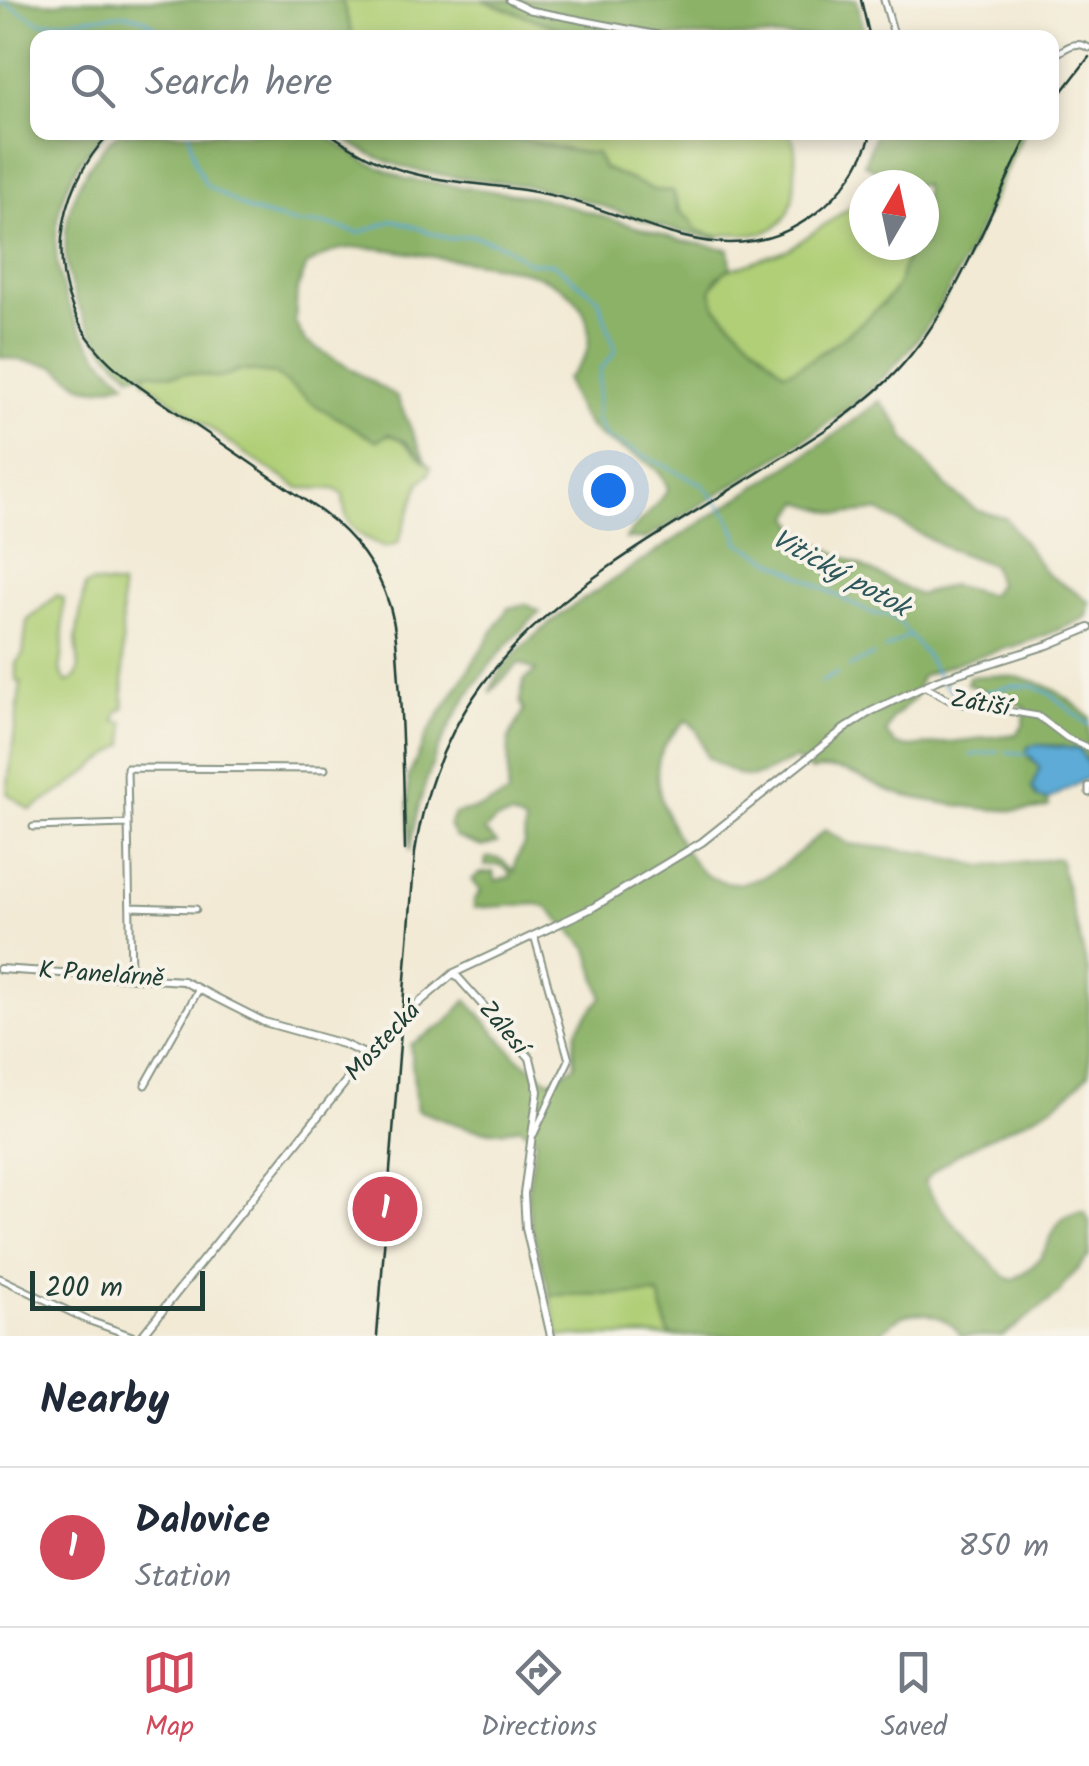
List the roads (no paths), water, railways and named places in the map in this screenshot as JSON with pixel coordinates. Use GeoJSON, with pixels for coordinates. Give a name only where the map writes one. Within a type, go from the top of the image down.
{"type":"FeatureCollection","features":[{"type":"Feature","properties":{"kind":"street"},"geometry":{"type":"LineString","coordinates":[[509,0],[530,10],[633,30]]}},
{"type":"Feature","properties":{"kind":"street"},"geometry":{"type":"LineString","coordinates":[[884,0],[893,30]]}},
{"type":"Feature","properties":{"kind":"street"},"geometry":{"type":"LineString","coordinates":[[1059,52],[1072,44],[1089,48]]}},
{"type":"Feature","properties":{"kind":"street","name":"Mostecká"},"geometry":{"type":"LineString","coordinates":[[142,1336],[367,1056],[401,1018],[454,973],[592,908],[702,842],[844,729],[924,686],[1048,646],[1089,628]]}},
{"type":"Feature","properties":{"kind":"street","name":"Zátiší"},"geometry":{"type":"LineString","coordinates":[[924,686],[954,702],[1038,716],[1067,738],[1089,748]]}},
{"type":"Feature","properties":{"kind":"street"},"geometry":{"type":"LineString","coordinates":[[131,976],[126,768],[324,768]]}},
{"type":"Feature","properties":{"kind":"street"},"geometry":{"type":"LineString","coordinates":[[34,827],[127,824]]}},
{"type":"Feature","properties":{"kind":"street"},"geometry":{"type":"LineString","coordinates":[[130,907],[196,909]]}},
{"type":"Feature","properties":{"kind":"street"},"geometry":{"type":"LineString","coordinates":[[534,935],[569,1060],[531,1139],[524,1194],[526,1228],[550,1336]]}},
{"type":"Feature","properties":{"kind":"street","name":"K Panelárně"},"geometry":{"type":"LineString","coordinates":[[0,969],[183,981],[264,1022],[343,1044],[367,1056]]}},
{"type":"Feature","properties":{"kind":"street","name":"Zálesí"},"geometry":{"type":"LineString","coordinates":[[454,973],[530,1058],[538,1091],[531,1139]]}},
{"type":"Feature","properties":{"kind":"street"},"geometry":{"type":"LineString","coordinates":[[146,1085],[199,989]]}},
{"type":"Feature","properties":{"kind":"street"},"geometry":{"type":"LineString","coordinates":[[0,1278],[87,1320],[132,1336]]}},
{"type":"Feature","properties":{"kind":"water"},"geometry":{"type":"Polygon","coordinates":[[[1028,747],[1079,749],[1089,765],[1089,777],[1048,800],[1038,798],[1032,788],[1040,767],[1027,752],[1028,747]]]}},
{"type":"Feature","properties":{"kind":"waterway","name":"Vitický potok"},"geometry":{"type":"LineString","coordinates":[[0,0],[41,23],[126,14],[145,19],[158,30]]}},
{"type":"Feature","properties":{"kind":"waterway","name":"Vitický potok"},"geometry":{"type":"LineString","coordinates":[[191,140],[206,185],[250,211],[299,224],[325,224],[359,233],[394,220],[450,239],[471,235],[504,246],[528,262],[554,264],[598,298],[616,351],[600,370],[596,420],[606,437],[702,484],[729,516],[740,543],[845,600],[872,613],[888,615],[901,624],[941,681],[956,695],[967,697],[1012,686],[1032,686],[1049,693],[1089,725]]}},
{"type":"Feature","properties":{"kind":"waterway"},"geometry":{"type":"LineString","coordinates":[[885,649],[908,636]]}},
{"type":"Feature","properties":{"kind":"waterway"},"geometry":{"type":"LineString","coordinates":[[849,667],[873,655]]}},
{"type":"Feature","properties":{"kind":"waterway"},"geometry":{"type":"LineString","coordinates":[[821,682],[838,673]]}},
{"type":"Feature","properties":{"kind":"waterway"},"geometry":{"type":"LineString","coordinates":[[971,755],[999,751]]}},
{"type":"Feature","properties":{"kind":"waterway"},"geometry":{"type":"LineString","coordinates":[[1007,752],[1029,754]]}},
{"type":"Feature","properties":{"kind":"railway"},"geometry":{"type":"LineString","coordinates":[[861,0],[868,30]]}},
{"type":"Feature","properties":{"kind":"railway"},"geometry":{"type":"LineString","coordinates":[[1059,96],[1089,57]]}},
{"type":"Feature","properties":{"kind":"railway"},"geometry":{"type":"LineString","coordinates":[[105,140],[77,182],[67,210],[62,268],[68,296],[97,349],[116,368],[322,512],[344,531],[371,565],[384,590],[395,632],[405,850]]}},
{"type":"Feature","properties":{"kind":"railway"},"geometry":{"type":"LineString","coordinates":[[340,140],[383,164],[409,172],[546,194],[682,237],[716,242],[749,242],[782,233],[816,213],[850,177],[869,140]]}},
{"type":"Feature","properties":{"kind":"railway"},"geometry":{"type":"LineString","coordinates":[[377,1336],[415,852],[433,778],[462,715],[500,662],[546,616],[598,575],[820,434],[887,381],[911,355],[951,295],[1026,140]]}},
{"type":"Feature","properties":{"kind":"place","name":"Dalovice"},"geometry":{"type":"Point","coordinates":[385,1209]}}]}
